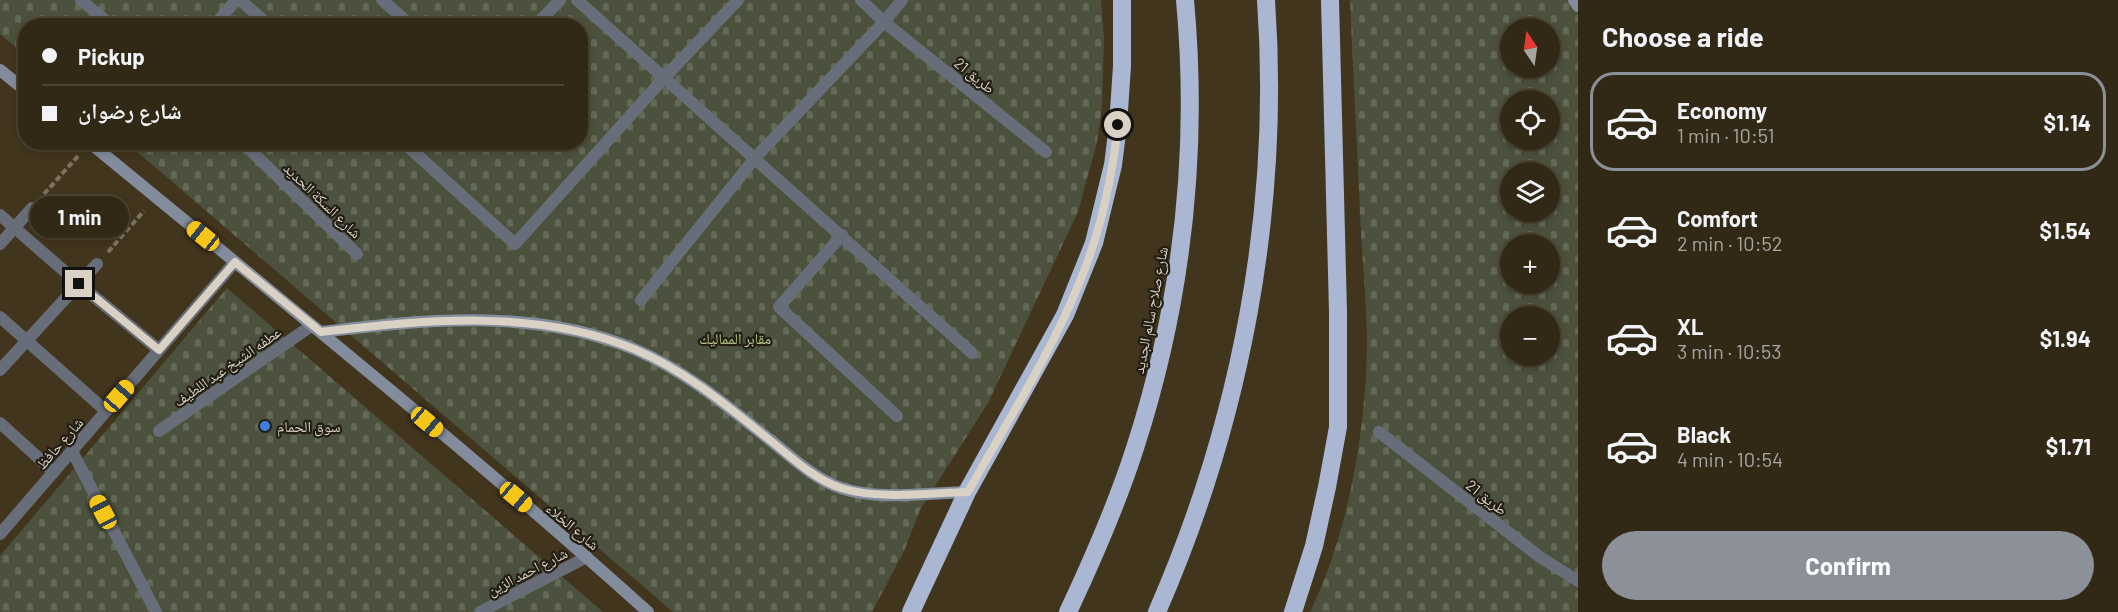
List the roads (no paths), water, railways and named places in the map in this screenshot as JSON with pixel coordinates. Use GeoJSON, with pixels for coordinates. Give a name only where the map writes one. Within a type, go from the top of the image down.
{"type":"FeatureCollection","features":[{"type":"Feature","properties":{"kind":"highway"},"geometry":{"type":"LineString","coordinates":[[911,612],[915,599],[968,492],[1065,315],[1094,243],[1109,184],[1118,125],[1122,66],[1122,0]]}},
{"type":"Feature","properties":{"kind":"highway","name":"شارع صلاح سالم الجديد"},"geometry":{"type":"LineString","coordinates":[[1068,612],[1092,561],[1135,449],[1167,331],[1185,220],[1190,164],[1190,90],[1185,0]]}},
{"type":"Feature","properties":{"kind":"highway"},"geometry":{"type":"LineString","coordinates":[[1157,612],[1175,572],[1209,476],[1234,385],[1247,325],[1258,255],[1268,145],[1269,81],[1266,0]]}},
{"type":"Feature","properties":{"kind":"highway"},"geometry":{"type":"LineString","coordinates":[[1293,612],[1314,546],[1338,427],[1338,312],[1330,0]]}},
{"type":"Feature","properties":{"kind":"street"},"geometry":{"type":"LineString","coordinates":[[81,0],[102,18]]}},
{"type":"Feature","properties":{"kind":"street"},"geometry":{"type":"LineString","coordinates":[[221,18],[238,0],[260,18]]}},
{"type":"Feature","properties":{"kind":"street"},"geometry":{"type":"LineString","coordinates":[[382,0],[403,18]]}},
{"type":"Feature","properties":{"kind":"street"},"geometry":{"type":"LineString","coordinates":[[543,18],[560,0]]}},
{"type":"Feature","properties":{"kind":"street"},"geometry":{"type":"LineString","coordinates":[[577,0],[972,353]]}},
{"type":"Feature","properties":{"kind":"street"},"geometry":{"type":"LineString","coordinates":[[417,150],[515,244],[664,78],[738,0]]}},
{"type":"Feature","properties":{"kind":"street","name":"طريق 21"},"geometry":{"type":"LineString","coordinates":[[861,0],[884,22],[1046,152]]}},
{"type":"Feature","properties":{"kind":"street"},"geometry":{"type":"LineString","coordinates":[[642,300],[755,158],[884,22],[902,0]]}},
{"type":"Feature","properties":{"kind":"street"},"geometry":{"type":"LineString","coordinates":[[1574,0],[1578,6]]}},
{"type":"Feature","properties":{"kind":"street"},"geometry":{"type":"LineString","coordinates":[[0,70],[18,85]]}},
{"type":"Feature","properties":{"kind":"street","name":"شارع الخلاء"},"geometry":{"type":"LineString","coordinates":[[98,150],[316,329],[587,557],[648,612]]}},
{"type":"Feature","properties":{"kind":"street","name":"شارع السكة الحديد"},"geometry":{"type":"LineString","coordinates":[[250,150],[357,254]]}},
{"type":"Feature","properties":{"kind":"street"},"geometry":{"type":"LineString","coordinates":[[0,244],[32,208]]}},
{"type":"Feature","properties":{"kind":"street"},"geometry":{"type":"LineString","coordinates":[[0,215],[159,350]]}},
{"type":"Feature","properties":{"kind":"street"},"geometry":{"type":"LineString","coordinates":[[842,235],[779,307],[897,416]]}},
{"type":"Feature","properties":{"kind":"street","name":"شارع حافظ"},"geometry":{"type":"LineString","coordinates":[[0,533],[235,262]]}},
{"type":"Feature","properties":{"kind":"street"},"geometry":{"type":"LineString","coordinates":[[0,370],[97,264]]}},
{"type":"Feature","properties":{"kind":"street"},"geometry":{"type":"LineString","coordinates":[[0,317],[106,411]]}},
{"type":"Feature","properties":{"kind":"street"},"geometry":{"type":"LineString","coordinates":[[316,329],[465,321],[518,322],[572,330],[604,338],[682,373],[704,387],[813,474],[840,488],[859,493],[878,494],[968,492]]}},
{"type":"Feature","properties":{"kind":"street","name":"عطفه الشيخ عبد اللطيف"},"geometry":{"type":"LineString","coordinates":[[159,431],[316,329]]}},
{"type":"Feature","properties":{"kind":"street"},"geometry":{"type":"LineString","coordinates":[[0,423],[54,472]]}},
{"type":"Feature","properties":{"kind":"street","name":"طريق 21"},"geometry":{"type":"LineString","coordinates":[[1379,432],[1540,557],[1578,582]]}},
{"type":"Feature","properties":{"kind":"street"},"geometry":{"type":"LineString","coordinates":[[72,451],[156,612]]}},
{"type":"Feature","properties":{"kind":"street","name":"شارع احمد الزين"},"geometry":{"type":"LineString","coordinates":[[480,612],[587,557]]}},
{"type":"Feature","properties":{"kind":"place","name":"سوق الحمام"},"geometry":{"type":"Point","coordinates":[265,426]}},
{"type":"Feature","properties":{"kind":"park label","name":"مقابر المماليك"},"geometry":{"type":"Point","coordinates":[735,338]}}]}
